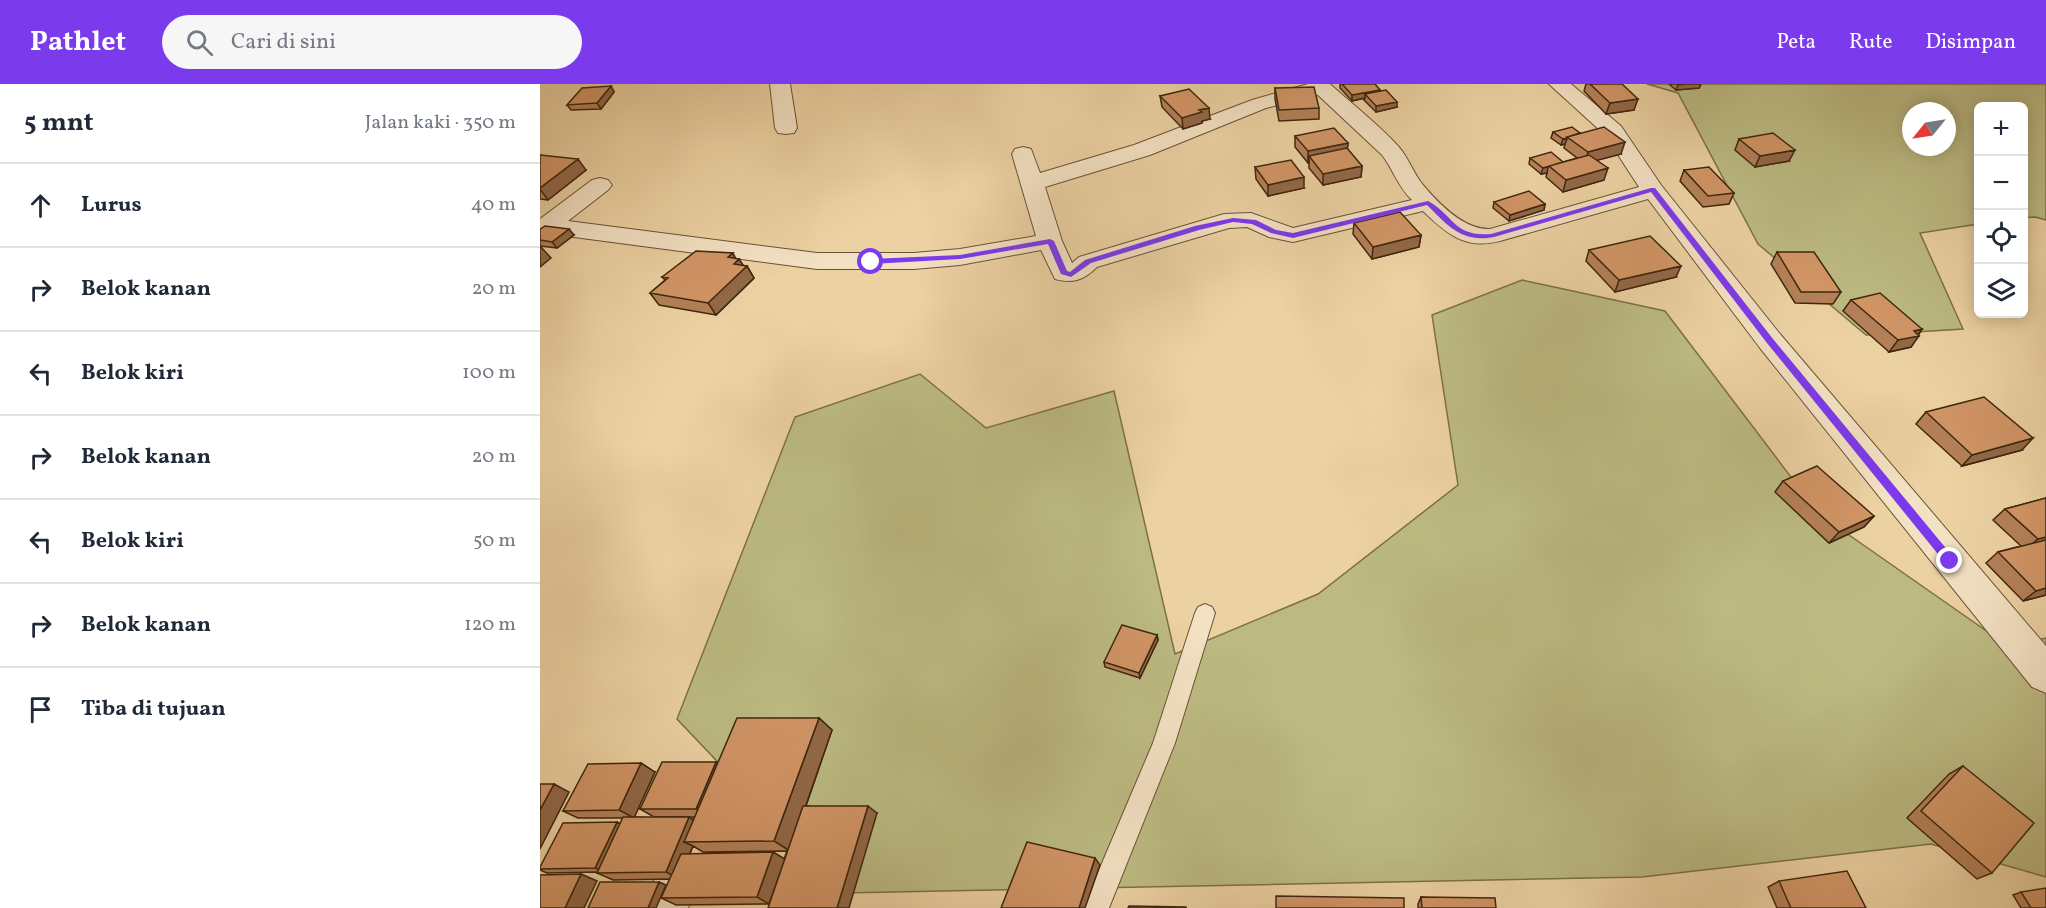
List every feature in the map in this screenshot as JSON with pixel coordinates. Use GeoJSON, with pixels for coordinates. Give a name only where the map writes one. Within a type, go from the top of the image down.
{"type":"FeatureCollection","features":[{"type":"Feature","properties":{"kind":"street"},"geometry":{"type":"LineString","coordinates":[[780,84],[786,128]]}},
{"type":"Feature","properties":{"kind":"street"},"geometry":{"type":"LineString","coordinates":[[1559,84],[1602,119],[1613,131],[1653,190],[1770,341],[2046,675]]}},
{"type":"Feature","properties":{"kind":"street"},"geometry":{"type":"LineString","coordinates":[[1033,183],[1142,150],[1259,104],[1319,86],[1390,150],[1401,164],[1407,180],[1455,229],[1477,237],[1491,236],[1653,190]]}},
{"type":"Feature","properties":{"kind":"street"},"geometry":{"type":"LineString","coordinates":[[1023,154],[1050,241],[1064,273],[1071,275],[1088,262],[1220,222],[1233,220],[1254,222],[1274,232],[1293,235],[1428,203]]}},
{"type":"Feature","properties":{"kind":"street"},"geometry":{"type":"LineString","coordinates":[[543,229],[600,185]]}},
{"type":"Feature","properties":{"kind":"street"},"geometry":{"type":"LineString","coordinates":[[543,229],[817,261],[914,261],[960,257],[1050,241]]}},
{"type":"Feature","properties":{"kind":"lane"},"geometry":{"type":"LineString","coordinates":[[1096,908],[1164,743],[1205,613]]}},
{"type":"Feature","properties":{"kind":"shaded area"},"geometry":{"type":"Polygon","coordinates":[[[1647,84],[2046,84],[2046,220],[2028,218],[2028,102],[1974,102],[1974,225],[1920,233],[1963,329],[1866,335],[1758,244],[1678,93],[1647,84]]]}},
{"type":"Feature","properties":{"kind":"shaded area"},"geometry":{"type":"Polygon","coordinates":[[[1522,280],[1665,311],[1819,514],[2008,646],[2046,638],[2046,877],[1931,844],[1642,877],[842,893],[677,719],[795,417],[920,374],[986,428],[1114,391],[1175,654],[1318,594],[1458,485],[1432,315],[1522,280]]]}},
{"type":"Feature","properties":{"kind":"building"},"geometry":{"type":"Polygon","coordinates":[[[1342,84],[1375,84],[1380,90],[1352,95],[1342,84]]]}},
{"type":"Feature","properties":{"kind":"building"},"geometry":{"type":"Polygon","coordinates":[[[1590,84],[1622,84],[1638,99],[1610,103],[1590,84]]]}},
{"type":"Feature","properties":{"kind":"building"},"geometry":{"type":"Polygon","coordinates":[[[611,86],[597,103],[567,105],[582,88],[611,86]]]}},
{"type":"Feature","properties":{"kind":"building"},"geometry":{"type":"Polygon","coordinates":[[[1314,87],[1319,108],[1279,110],[1275,88],[1314,87]]]}},
{"type":"Feature","properties":{"kind":"building"},"geometry":{"type":"Polygon","coordinates":[[[1189,89],[1209,108],[1182,118],[1160,96],[1189,89]]]}},
{"type":"Feature","properties":{"kind":"building"},"geometry":{"type":"Polygon","coordinates":[[[1386,90],[1397,102],[1376,106],[1365,94],[1386,90]]]}},
{"type":"Feature","properties":{"kind":"building"},"geometry":{"type":"Polygon","coordinates":[[[1572,127],[1580,133],[1563,139],[1553,132],[1572,127]]]}},
{"type":"Feature","properties":{"kind":"building"},"geometry":{"type":"Polygon","coordinates":[[[1604,127],[1625,142],[1588,152],[1567,137],[1604,127]]]}},
{"type":"Feature","properties":{"kind":"building"},"geometry":{"type":"Polygon","coordinates":[[[1334,128],[1348,143],[1308,151],[1295,136],[1334,128]]]}},
{"type":"Feature","properties":{"kind":"building"},"geometry":{"type":"Polygon","coordinates":[[[1773,133],[1795,150],[1760,156],[1739,139],[1773,133]]]}},
{"type":"Feature","properties":{"kind":"building"},"geometry":{"type":"Polygon","coordinates":[[[1347,148],[1362,166],[1323,174],[1309,156],[1347,148]]]}},
{"type":"Feature","properties":{"kind":"building"},"geometry":{"type":"Polygon","coordinates":[[[1551,152],[1563,162],[1543,168],[1530,158],[1551,152]]]}},
{"type":"Feature","properties":{"kind":"building"},"geometry":{"type":"Polygon","coordinates":[[[540,155],[578,159],[540,188],[540,155]]]}},
{"type":"Feature","properties":{"kind":"building"},"geometry":{"type":"Polygon","coordinates":[[[1589,155],[1608,168],[1566,180],[1549,166],[1589,155]]]}},
{"type":"Feature","properties":{"kind":"building"},"geometry":{"type":"Polygon","coordinates":[[[1291,160],[1304,177],[1268,185],[1255,167],[1291,160]]]}},
{"type":"Feature","properties":{"kind":"building"},"geometry":{"type":"Polygon","coordinates":[[[1709,167],[1734,193],[1708,196],[1684,170],[1709,167]]]}},
{"type":"Feature","properties":{"kind":"building"},"geometry":{"type":"Polygon","coordinates":[[[1529,191],[1545,204],[1510,215],[1494,202],[1529,191]]]}},
{"type":"Feature","properties":{"kind":"building"},"geometry":{"type":"Polygon","coordinates":[[[1400,212],[1421,235],[1373,247],[1354,223],[1400,212]]]}},
{"type":"Feature","properties":{"kind":"building"},"geometry":{"type":"Polygon","coordinates":[[[545,226],[569,229],[552,242],[540,240],[540,229],[545,226]]]}},
{"type":"Feature","properties":{"kind":"building"},"geometry":{"type":"Polygon","coordinates":[[[1650,236],[1681,266],[1619,280],[1589,250],[1650,236]]]}},
{"type":"Feature","properties":{"kind":"building"},"geometry":{"type":"Polygon","coordinates":[[[696,251],[733,253],[728,257],[739,259],[734,264],[747,266],[708,303],[650,293],[668,278],[662,277],[696,251]]]}},
{"type":"Feature","properties":{"kind":"building"},"geometry":{"type":"Polygon","coordinates":[[[1777,252],[1814,252],[1841,292],[1801,292],[1777,252]]]}},
{"type":"Feature","properties":{"kind":"building"},"geometry":{"type":"Polygon","coordinates":[[[1880,293],[1922,329],[1914,331],[1919,336],[1898,340],[1851,300],[1880,293]]]}},
{"type":"Feature","properties":{"kind":"building"},"geometry":{"type":"Polygon","coordinates":[[[1984,397],[2033,438],[1972,455],[1926,412],[1984,397]]]}},
{"type":"Feature","properties":{"kind":"building"},"geometry":{"type":"Polygon","coordinates":[[[1817,466],[1874,516],[1839,532],[1783,481],[1817,466]]]}},
{"type":"Feature","properties":{"kind":"building"},"geometry":{"type":"Polygon","coordinates":[[[2046,498],[2046,537],[2038,539],[2005,509],[2046,498]]]}},
{"type":"Feature","properties":{"kind":"building"},"geometry":{"type":"Polygon","coordinates":[[[2046,540],[2046,588],[2036,591],[1998,552],[2046,540]]]}},
{"type":"Feature","properties":{"kind":"building"},"geometry":{"type":"Polygon","coordinates":[[[1122,625],[1157,635],[1139,673],[1104,662],[1122,625]]]}},
{"type":"Feature","properties":{"kind":"building"},"geometry":{"type":"Polygon","coordinates":[[[737,718],[819,718],[774,841],[684,842],[737,718]]]}},
{"type":"Feature","properties":{"kind":"building"},"geometry":{"type":"Polygon","coordinates":[[[662,762],[716,762],[696,809],[640,809],[662,762]]]}},
{"type":"Feature","properties":{"kind":"building"},"geometry":{"type":"Polygon","coordinates":[[[641,763],[619,810],[563,811],[588,764],[641,763]]]}},
{"type":"Feature","properties":{"kind":"building"},"geometry":{"type":"Polygon","coordinates":[[[1963,766],[2034,823],[1992,873],[1921,811],[1963,766]]]}},
{"type":"Feature","properties":{"kind":"building"},"geometry":{"type":"Polygon","coordinates":[[[540,784],[554,784],[540,810],[540,784]]]}},
{"type":"Feature","properties":{"kind":"building"},"geometry":{"type":"Polygon","coordinates":[[[803,806],[868,806],[837,908],[768,908],[803,806]]]}},
{"type":"Feature","properties":{"kind":"building"},"geometry":{"type":"Polygon","coordinates":[[[623,817],[689,817],[666,872],[597,873],[623,817]]]}},
{"type":"Feature","properties":{"kind":"building"},"geometry":{"type":"Polygon","coordinates":[[[617,822],[595,868],[540,869],[563,823],[617,822]]]}},
{"type":"Feature","properties":{"kind":"building"},"geometry":{"type":"Polygon","coordinates":[[[1027,842],[1095,858],[1079,908],[1001,908],[1027,842]]]}},
{"type":"Feature","properties":{"kind":"building"},"geometry":{"type":"Polygon","coordinates":[[[773,852],[757,897],[661,898],[681,854],[773,852]]]}},
{"type":"Feature","properties":{"kind":"building"},"geometry":{"type":"Polygon","coordinates":[[[1847,871],[1866,908],[1791,908],[1779,881],[1847,871]]]}},
{"type":"Feature","properties":{"kind":"building"},"geometry":{"type":"Polygon","coordinates":[[[581,874],[565,908],[540,908],[540,875],[581,874]]]}},
{"type":"Feature","properties":{"kind":"building"},"geometry":{"type":"Polygon","coordinates":[[[600,882],[659,882],[648,908],[588,908],[600,882]]]}},
{"type":"Feature","properties":{"kind":"building"},"geometry":{"type":"Polygon","coordinates":[[[2046,888],[2046,908],[2031,908],[2021,892],[2046,888]]]}},
{"type":"Feature","properties":{"kind":"building"},"geometry":{"type":"Polygon","coordinates":[[[1276,896],[1404,898],[1404,908],[1276,908],[1276,896]]]}},
{"type":"Feature","properties":{"kind":"building"},"geometry":{"type":"Polygon","coordinates":[[[1421,897],[1495,898],[1496,908],[1422,908],[1421,897]]]}},
{"type":"Feature","properties":{"kind":"building"},"geometry":{"type":"Polygon","coordinates":[[[1129,906],[1186,907],[1186,908],[1128,908],[1129,906]]]}},
{"type":"Feature","properties":{"kind":"route"},"geometry":{"type":"LineString","coordinates":[[871,262],[960,257],[1050,241],[1064,273],[1071,275],[1088,262],[1197,228],[1233,220],[1254,222],[1274,232],[1293,235],[1428,203],[1455,229],[1477,237],[1491,236],[1653,190],[1770,341],[1950,561]]}}]}
